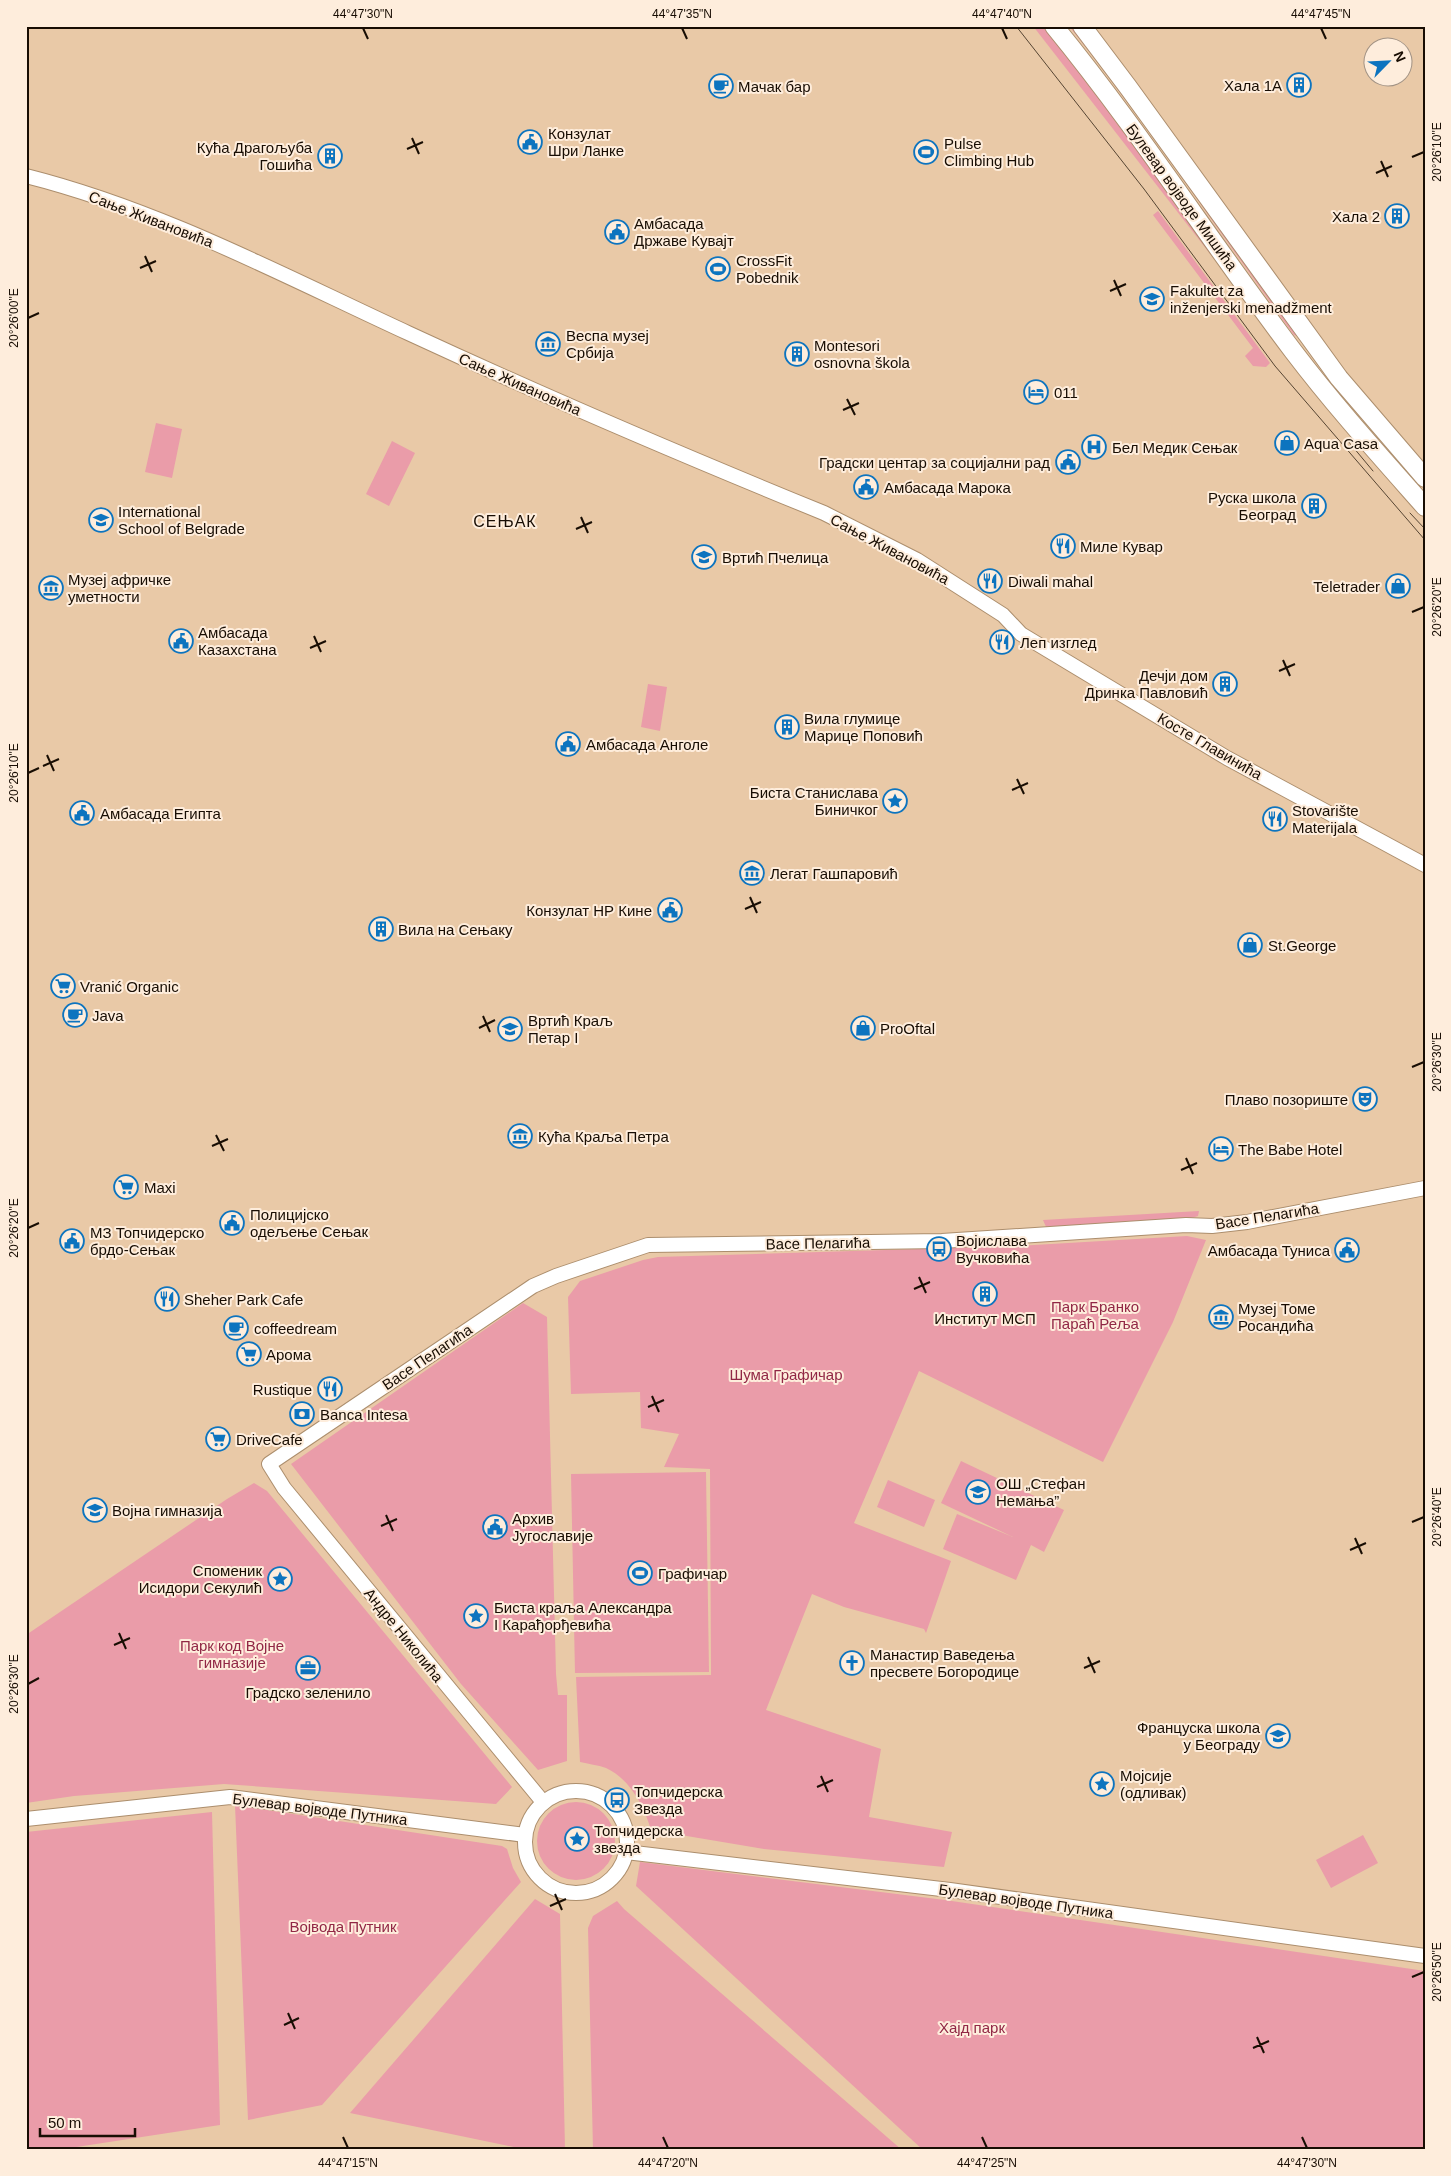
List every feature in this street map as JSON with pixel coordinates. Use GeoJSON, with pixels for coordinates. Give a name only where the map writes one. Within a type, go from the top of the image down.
{"type":"FeatureCollection","features":[{"type":"Feature","properties":{"kind":"main road","name":"Булевар војводе Мишића"},"geometry":{"type":"LineString","coordinates":[[1054,26],[1144,144],[1295,353],[1347,418],[1425,507]]}},
{"type":"Feature","properties":{"kind":"main road","name":"Булевар војводе Мишића"},"geometry":{"type":"LineString","coordinates":[[1082,26],[1317,349],[1353,396],[1425,478]]}},
{"type":"Feature","properties":{"kind":"street","name":"Сање Живановића"},"geometry":{"type":"LineString","coordinates":[[26,176],[116,204],[185,229],[522,386],[824,513],[917,560],[1003,615]]}},
{"type":"Feature","properties":{"kind":"street","name":"Косте Главинића"},"geometry":{"type":"LineString","coordinates":[[1003,615],[1022,634],[1219,753],[1425,865]]}},
{"type":"Feature","properties":{"kind":"street","name":"Васе Пелагића"},"geometry":{"type":"LineString","coordinates":[[269,1464],[533,1286],[556,1276],[648,1245],[942,1241],[1186,1225],[1212,1226],[1247,1222],[1425,1188]]}},
{"type":"Feature","properties":{"kind":"street","name":"Андре Николића"},"geometry":{"type":"LineString","coordinates":[[269,1464],[284,1488],[543,1802]]}},
{"type":"Feature","properties":{"kind":"street"},"geometry":{"type":"LineString","coordinates":[[569,1790],[586,1791],[603,1798],[611,1804],[623,1819],[628,1838],[622,1866],[603,1886],[588,1892],[574,1893],[552,1886],[537,1875],[526,1854],[525,1835],[533,1813],[543,1802],[569,1790]]}},
{"type":"Feature","properties":{"kind":"street","name":"Булевар војводе Путника"},"geometry":{"type":"LineString","coordinates":[[26,1819],[230,1797],[525,1835]]}},
{"type":"Feature","properties":{"kind":"street","name":"Булевар војводе Путника"},"geometry":{"type":"LineString","coordinates":[[626,1852],[950,1890],[1425,1956]]}},
{"type":"Feature","properties":{"kind":"green space"},"geometry":{"type":"Polygon","coordinates":[[[1033,26],[1045,26],[1091,84],[1277,340],[1033,26]]]}},
{"type":"Feature","properties":{"kind":"green space"},"geometry":{"type":"Polygon","coordinates":[[[1069,26],[1075,26],[1297,336],[1294,335],[1155,141],[1069,26]]]}},
{"type":"Feature","properties":{"kind":"green space"},"geometry":{"type":"Polygon","coordinates":[[[1158,211],[1270,363],[1266,367],[1253,366],[1245,356],[1253,348],[1153,215],[1158,211]]]}},
{"type":"Feature","properties":{"kind":"green space"},"geometry":{"type":"Polygon","coordinates":[[[156,423],[182,429],[172,478],[145,472],[156,423]]]}},
{"type":"Feature","properties":{"kind":"green space"},"geometry":{"type":"Polygon","coordinates":[[[392,441],[415,453],[389,506],[366,494],[392,441]]]}},
{"type":"Feature","properties":{"kind":"green space"},"geometry":{"type":"Polygon","coordinates":[[[648,684],[667,687],[660,731],[641,727],[648,684]]]}},
{"type":"Feature","properties":{"kind":"green space"},"geometry":{"type":"Polygon","coordinates":[[[1199,1211],[1198,1216],[1182,1221],[1047,1229],[1043,1220],[1199,1211]]]}},
{"type":"Feature","properties":{"kind":"green space","name":"Шума Графичар"},"geometry":{"type":"Polygon","coordinates":[[[1187,1236],[1206,1240],[1173,1322],[1103,1462],[919,1371],[854,1523],[951,1561],[926,1633],[924,1629],[844,1607],[812,1594],[766,1710],[881,1749],[869,1817],[952,1832],[944,1867],[764,1849],[651,1830],[635,1794],[622,1779],[606,1768],[580,1762],[576,1677],[711,1675],[710,1469],[664,1467],[679,1434],[641,1428],[640,1392],[571,1394],[568,1297],[580,1281],[643,1260],[658,1257],[1017,1246],[1187,1236]]]}},
{"type":"Feature","properties":{"kind":"green space"},"geometry":{"type":"Polygon","coordinates":[[[523,1303],[547,1317],[556,1674],[558,1695],[567,1695],[567,1761],[538,1770],[461,1684],[291,1464],[523,1303]]]}},
{"type":"Feature","properties":{"kind":"green space"},"geometry":{"type":"Polygon","coordinates":[[[961,1461],[1064,1510],[1044,1552],[1031,1545],[1016,1580],[943,1549],[957,1514],[1013,1537],[941,1503],[961,1461]]]}},
{"type":"Feature","properties":{"kind":"green space","name":"Графичар"},"geometry":{"type":"Polygon","coordinates":[[[706,1472],[709,1672],[575,1673],[571,1474],[706,1472]]]}},
{"type":"Feature","properties":{"kind":"green space"},"geometry":{"type":"Polygon","coordinates":[[[888,1480],[935,1500],[924,1527],[877,1507],[888,1480]]]}},
{"type":"Feature","properties":{"kind":"green space","name":"Парк код Војне гимназије"},"geometry":{"type":"Polygon","coordinates":[[[254,1483],[267,1491],[512,1787],[496,1804],[224,1784],[74,1796],[26,1803],[26,1635],[227,1499],[254,1483]]]}},
{"type":"Feature","properties":{"kind":"green space"},"geometry":{"type":"Polygon","coordinates":[[[576,1802],[591,1805],[608,1819],[612,1826],[615,1841],[612,1856],[598,1873],[591,1877],[576,1880],[561,1877],[544,1863],[540,1856],[537,1841],[540,1826],[554,1809],[561,1805],[576,1802]]]}},
{"type":"Feature","properties":{"kind":"green space","name":"Војвода Путник"},"geometry":{"type":"Polygon","coordinates":[[[235,1805],[502,1846],[507,1849],[513,1868],[521,1882],[322,2105],[248,2120],[235,1805]]]}},
{"type":"Feature","properties":{"kind":"green space"},"geometry":{"type":"Polygon","coordinates":[[[212,1812],[220,2125],[57,2150],[26,2150],[26,1832],[212,1812]]]}},
{"type":"Feature","properties":{"kind":"green space"},"geometry":{"type":"Polygon","coordinates":[[[1363,1835],[1378,1863],[1331,1888],[1316,1860],[1363,1835]]]}},
{"type":"Feature","properties":{"kind":"green space","name":"Хајд парк"},"geometry":{"type":"Polygon","coordinates":[[[640,1862],[945,1900],[1425,1971],[1425,2150],[923,2150],[636,1886],[640,1862]]]}},
{"type":"Feature","properties":{"kind":"green space"},"geometry":{"type":"Polygon","coordinates":[[[535,1899],[560,1914],[565,2150],[528,2150],[350,2113],[535,1899]]]}},
{"type":"Feature","properties":{"kind":"green space"},"geometry":{"type":"Polygon","coordinates":[[[617,1901],[902,2150],[593,2150],[588,1928],[593,1916],[617,1901]]]}},
{"type":"Feature","properties":{"kind":"tram line"},"geometry":{"type":"LineString","coordinates":[[1016,26],[1144,189],[1275,366],[1425,540]]}},
{"type":"Feature","properties":{"kind":"tram line"},"geometry":{"type":"LineString","coordinates":[[1348,441],[1373,471]]}},
{"type":"Feature","properties":{"kind":"tram line"},"geometry":{"type":"LineString","coordinates":[[1410,513],[1425,529]]}},
{"type":"Feature","properties":{"kind":"place","name":"Хала 1А"},"geometry":{"type":"Point","coordinates":[1299,85]}},
{"type":"Feature","properties":{"kind":"place","name":"Мачак бар"},"geometry":{"type":"Point","coordinates":[721,86]}},
{"type":"Feature","properties":{"kind":"place","name":"Конзулат Шри Ланке"},"geometry":{"type":"Point","coordinates":[530,142]}},
{"type":"Feature","properties":{"kind":"place","name":"Pulse Climbing Hub"},"geometry":{"type":"Point","coordinates":[926,152]}},
{"type":"Feature","properties":{"kind":"place","name":"Кућа Драгољуба Гошића"},"geometry":{"type":"Point","coordinates":[330,156]}},
{"type":"Feature","properties":{"kind":"place","name":"Хала 2"},"geometry":{"type":"Point","coordinates":[1397,216]}},
{"type":"Feature","properties":{"kind":"place","name":"Амбасада Државе Кувајт"},"geometry":{"type":"Point","coordinates":[617,232]}},
{"type":"Feature","properties":{"kind":"place","name":"CrossFit Pobednik"},"geometry":{"type":"Point","coordinates":[718,269]}},
{"type":"Feature","properties":{"kind":"place","name":"Fakultet za inženjerski menadžment"},"geometry":{"type":"Point","coordinates":[1152,299]}},
{"type":"Feature","properties":{"kind":"place","name":"Веспа музеј Србија"},"geometry":{"type":"Point","coordinates":[548,344]}},
{"type":"Feature","properties":{"kind":"place","name":"Montesori osnovna škola"},"geometry":{"type":"Point","coordinates":[797,354]}},
{"type":"Feature","properties":{"kind":"place","name":"011"},"geometry":{"type":"Point","coordinates":[1036,392]}},
{"type":"Feature","properties":{"kind":"place","name":"Aqua Casa"},"geometry":{"type":"Point","coordinates":[1287,443]}},
{"type":"Feature","properties":{"kind":"place","name":"Бел Медик Сењак"},"geometry":{"type":"Point","coordinates":[1094,447]}},
{"type":"Feature","properties":{"kind":"place","name":"Градски центар за социјални рад"},"geometry":{"type":"Point","coordinates":[1068,462]}},
{"type":"Feature","properties":{"kind":"place","name":"Амбасада Марока"},"geometry":{"type":"Point","coordinates":[866,487]}},
{"type":"Feature","properties":{"kind":"place","name":"Руска школа Београд"},"geometry":{"type":"Point","coordinates":[1314,506]}},
{"type":"Feature","properties":{"kind":"place","name":"International School of Belgrade"},"geometry":{"type":"Point","coordinates":[101,520]}},
{"type":"Feature","properties":{"kind":"place","name":"Миле Кувар"},"geometry":{"type":"Point","coordinates":[1063,546]}},
{"type":"Feature","properties":{"kind":"place","name":"Вртић Пчелица"},"geometry":{"type":"Point","coordinates":[704,557]}},
{"type":"Feature","properties":{"kind":"place","name":"Diwali mahal"},"geometry":{"type":"Point","coordinates":[990,581]}},
{"type":"Feature","properties":{"kind":"place","name":"Teletrader"},"geometry":{"type":"Point","coordinates":[1398,586]}},
{"type":"Feature","properties":{"kind":"place","name":"Музеј афричке уметности"},"geometry":{"type":"Point","coordinates":[51,588]}},
{"type":"Feature","properties":{"kind":"place","name":"Амбасада Казахстана"},"geometry":{"type":"Point","coordinates":[181,641]}},
{"type":"Feature","properties":{"kind":"place","name":"Леп изглед"},"geometry":{"type":"Point","coordinates":[1002,642]}},
{"type":"Feature","properties":{"kind":"place","name":"Дечји дом Дринка Павловић"},"geometry":{"type":"Point","coordinates":[1225,684]}},
{"type":"Feature","properties":{"kind":"place","name":"Вила глумице Марице Поповић"},"geometry":{"type":"Point","coordinates":[787,727]}},
{"type":"Feature","properties":{"kind":"place","name":"Амбасада Анголе"},"geometry":{"type":"Point","coordinates":[568,744]}},
{"type":"Feature","properties":{"kind":"place","name":"Биста Станислава Биничког"},"geometry":{"type":"Point","coordinates":[895,801]}},
{"type":"Feature","properties":{"kind":"place","name":"Амбасада Египта"},"geometry":{"type":"Point","coordinates":[82,813]}},
{"type":"Feature","properties":{"kind":"place","name":"Stovarište Materijala"},"geometry":{"type":"Point","coordinates":[1275,819]}},
{"type":"Feature","properties":{"kind":"place","name":"Легат Гашпаровић"},"geometry":{"type":"Point","coordinates":[752,873]}},
{"type":"Feature","properties":{"kind":"place","name":"Конзулат НР Кине"},"geometry":{"type":"Point","coordinates":[670,910]}},
{"type":"Feature","properties":{"kind":"place","name":"Вила на Сењаку"},"geometry":{"type":"Point","coordinates":[381,929]}},
{"type":"Feature","properties":{"kind":"place","name":"St.George"},"geometry":{"type":"Point","coordinates":[1250,945]}},
{"type":"Feature","properties":{"kind":"place","name":"Vranić Organic"},"geometry":{"type":"Point","coordinates":[63,986]}},
{"type":"Feature","properties":{"kind":"place","name":"Java"},"geometry":{"type":"Point","coordinates":[75,1015]}},
{"type":"Feature","properties":{"kind":"place","name":"ProOftal"},"geometry":{"type":"Point","coordinates":[863,1028]}},
{"type":"Feature","properties":{"kind":"place","name":"Вртић Краљ Петар I"},"geometry":{"type":"Point","coordinates":[510,1029]}},
{"type":"Feature","properties":{"kind":"place","name":"Плаво позориште"},"geometry":{"type":"Point","coordinates":[1365,1099]}},
{"type":"Feature","properties":{"kind":"place","name":"Кућа Краља Петра"},"geometry":{"type":"Point","coordinates":[520,1136]}},
{"type":"Feature","properties":{"kind":"place","name":"The Babe Hotel"},"geometry":{"type":"Point","coordinates":[1221,1149]}},
{"type":"Feature","properties":{"kind":"place","name":"Maxi"},"geometry":{"type":"Point","coordinates":[126,1187]}},
{"type":"Feature","properties":{"kind":"place","name":"Полицијско одељење Сењак"},"geometry":{"type":"Point","coordinates":[232,1223]}},
{"type":"Feature","properties":{"kind":"place","name":"МЗ Топчидерско брдо-Сењак"},"geometry":{"type":"Point","coordinates":[72,1241]}},
{"type":"Feature","properties":{"kind":"place","name":"Војислава Вучковића"},"geometry":{"type":"Point","coordinates":[939,1249]}},
{"type":"Feature","properties":{"kind":"place","name":"Амбасада Туниса"},"geometry":{"type":"Point","coordinates":[1347,1250]}},
{"type":"Feature","properties":{"kind":"place","name":"Институт МСП"},"geometry":{"type":"Point","coordinates":[985,1294]}},
{"type":"Feature","properties":{"kind":"place","name":"Sheher Park Cafe"},"geometry":{"type":"Point","coordinates":[167,1299]}},
{"type":"Feature","properties":{"kind":"place","name":"Музеј Томе Росандића"},"geometry":{"type":"Point","coordinates":[1221,1317]}},
{"type":"Feature","properties":{"kind":"place","name":"coffeedream"},"geometry":{"type":"Point","coordinates":[236,1328]}},
{"type":"Feature","properties":{"kind":"place","name":"Арома"},"geometry":{"type":"Point","coordinates":[249,1354]}},
{"type":"Feature","properties":{"kind":"place","name":"Rustique"},"geometry":{"type":"Point","coordinates":[330,1389]}},
{"type":"Feature","properties":{"kind":"place","name":"Banca Intesa"},"geometry":{"type":"Point","coordinates":[302,1414]}},
{"type":"Feature","properties":{"kind":"place","name":"DriveCafe"},"geometry":{"type":"Point","coordinates":[218,1439]}},
{"type":"Feature","properties":{"kind":"place","name":"ОШ „Стефан Немања”"},"geometry":{"type":"Point","coordinates":[978,1492]}},
{"type":"Feature","properties":{"kind":"place","name":"Војна гимназија"},"geometry":{"type":"Point","coordinates":[95,1510]}},
{"type":"Feature","properties":{"kind":"place","name":"Архив Југославије"},"geometry":{"type":"Point","coordinates":[495,1527]}},
{"type":"Feature","properties":{"kind":"place","name":"Графичар"},"geometry":{"type":"Point","coordinates":[640,1573]}},
{"type":"Feature","properties":{"kind":"place","name":"Споменик Исидори Секулић"},"geometry":{"type":"Point","coordinates":[280,1579]}},
{"type":"Feature","properties":{"kind":"place","name":"Биста краља Александра I Карађорђевића"},"geometry":{"type":"Point","coordinates":[476,1616]}},
{"type":"Feature","properties":{"kind":"place","name":"Манастир Ваведења пресвете Богородице"},"geometry":{"type":"Point","coordinates":[852,1663]}},
{"type":"Feature","properties":{"kind":"place","name":"Градско зеленило"},"geometry":{"type":"Point","coordinates":[308,1668]}},
{"type":"Feature","properties":{"kind":"place","name":"Француска школа у Београду"},"geometry":{"type":"Point","coordinates":[1278,1736]}},
{"type":"Feature","properties":{"kind":"place","name":"Мојсије (одливак)"},"geometry":{"type":"Point","coordinates":[1102,1784]}},
{"type":"Feature","properties":{"kind":"place","name":"Топчидерска Звезда"},"geometry":{"type":"Point","coordinates":[617,1800]}},
{"type":"Feature","properties":{"kind":"place","name":"Топчидерска звезда"},"geometry":{"type":"Point","coordinates":[577,1839]}},
{"type":"Feature","properties":{"kind":"district","name":"СЕЊАК"},"geometry":{"type":"Point","coordinates":[505,521]}},
{"type":"Feature","properties":{"kind":"park label","name":"Парк Бранко Параћ Реља"},"geometry":{"type":"Point","coordinates":[1095,1314]}}]}
